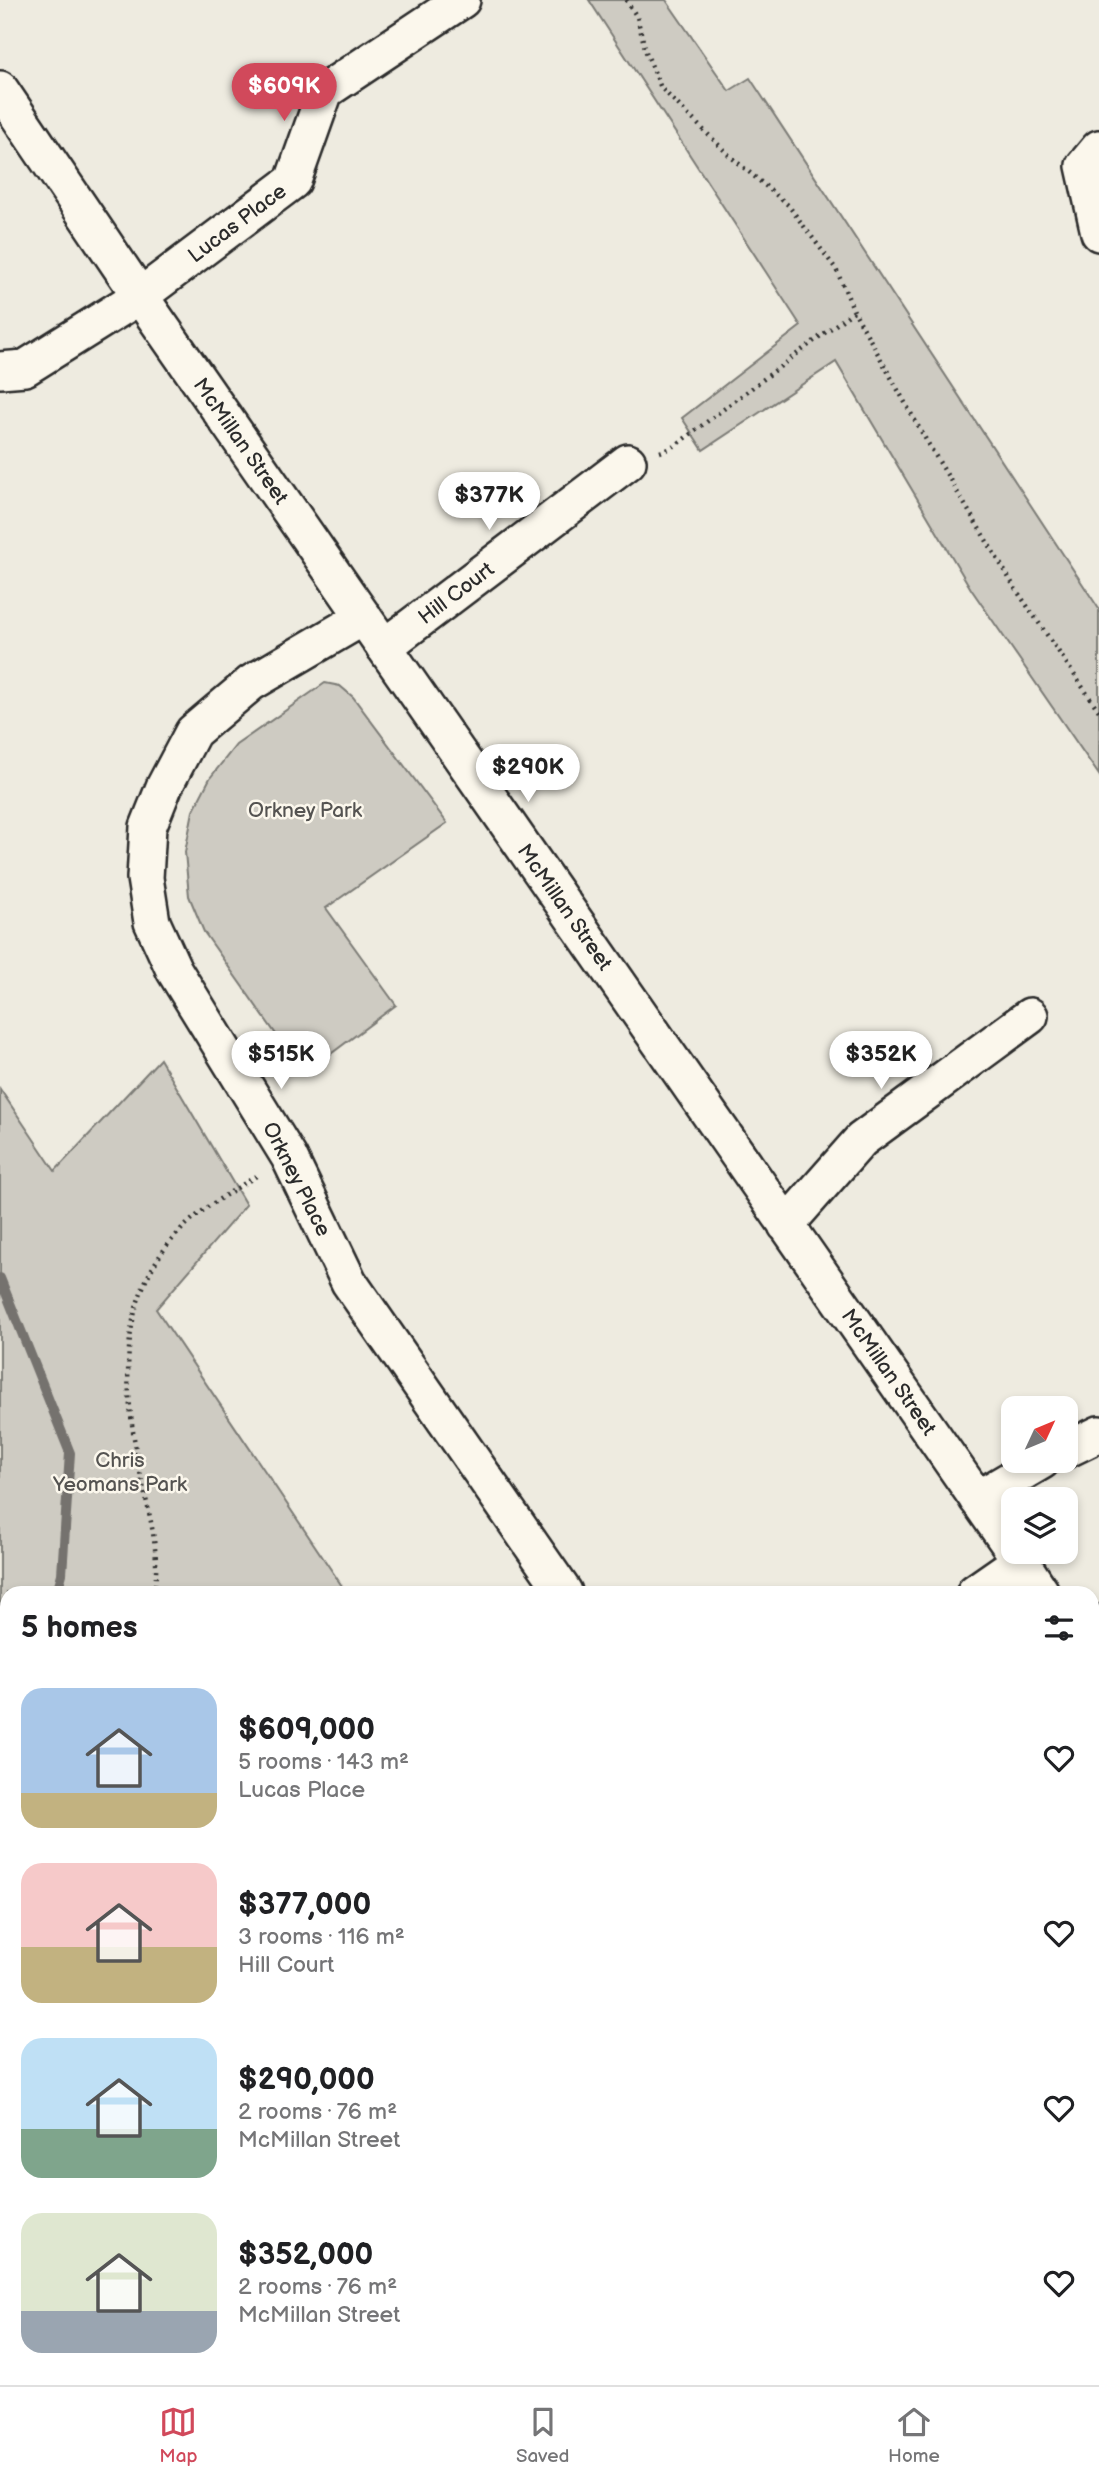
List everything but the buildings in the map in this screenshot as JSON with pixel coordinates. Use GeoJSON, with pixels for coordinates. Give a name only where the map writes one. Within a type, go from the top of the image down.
{"type":"FeatureCollection","features":[{"type":"Feature","properties":{"kind":"street","name":"Lucas Place"},"geometry":{"type":"LineString","coordinates":[[0,370],[24,368],[140,296],[293,181],[325,92],[452,3]]}},
{"type":"Feature","properties":{"kind":"street","name":"McMillan Street"},"geometry":{"type":"LineString","coordinates":[[0,89],[140,296],[1001,1533]]}},
{"type":"Feature","properties":{"kind":"street"},"geometry":{"type":"LineString","coordinates":[[1099,148],[1084,166],[1099,233]]}},
{"type":"Feature","properties":{"kind":"street","name":"Hill Court"},"geometry":{"type":"LineString","coordinates":[[384,647],[628,462]]}},
{"type":"Feature","properties":{"kind":"street","name":"Orkney Place"},"geometry":{"type":"LineString","coordinates":[[364,617],[251,683],[193,732],[164,787],[148,827],[145,878],[152,922],[174,970],[289,1157],[349,1282],[560,1586]]}},
{"type":"Feature","properties":{"kind":"street"},"geometry":{"type":"LineString","coordinates":[[786,1225],[861,1140],[1030,1016]]}},
{"type":"Feature","properties":{"kind":"street"},"geometry":{"type":"LineString","coordinates":[[1078,1444],[1099,1434]]}},
{"type":"Feature","properties":{"kind":"street"},"geometry":{"type":"LineString","coordinates":[[977,1499],[1020,1474]]}},
{"type":"Feature","properties":{"kind":"street"},"geometry":{"type":"LineString","coordinates":[[981,1586],[1005,1564]]}},
{"type":"Feature","properties":{"kind":"street","name":"McMillan Street"},"geometry":{"type":"LineString","coordinates":[[1023,1564],[1037,1586]]}},
{"type":"Feature","properties":{"kind":"path"},"geometry":{"type":"LineString","coordinates":[[626,0],[637,17],[646,52],[661,88],[730,156],[788,205],[836,269],[854,311],[926,440],[1015,588],[1099,711]]}},
{"type":"Feature","properties":{"kind":"path"},"geometry":{"type":"LineString","coordinates":[[628,462],[672,448],[854,311]]}},
{"type":"Feature","properties":{"kind":"path"},"geometry":{"type":"LineString","coordinates":[[154,1586],[153,1533],[130,1422],[127,1389],[132,1316],[147,1278],[187,1224],[211,1205],[289,1157]]}},
{"type":"Feature","properties":{"kind":"green space"},"geometry":{"type":"Polygon","coordinates":[[[589,0],[666,0],[729,91],[750,78],[1099,609],[1099,775],[971,589],[836,362],[703,450],[682,418],[801,326],[589,0]]]}},
{"type":"Feature","properties":{"kind":"green space","name":"Orkney Park"},"geometry":{"type":"Polygon","coordinates":[[[325,683],[340,686],[353,697],[447,823],[326,908],[396,1005],[304,1074],[204,932],[189,896],[185,852],[193,811],[210,778],[236,745],[325,683]]]}},
{"type":"Feature","properties":{"kind":"green space","name":"Chris Yeomans Park"},"geometry":{"type":"Polygon","coordinates":[[[160,1059],[246,1205],[156,1309],[342,1586],[0,1586],[0,1089],[55,1171],[160,1059]]]}},
{"type":"Feature","properties":{"kind":"waterway"},"geometry":{"type":"LineString","coordinates":[[0,1278],[70,1453],[62,1574],[59,1586]]}}]}
